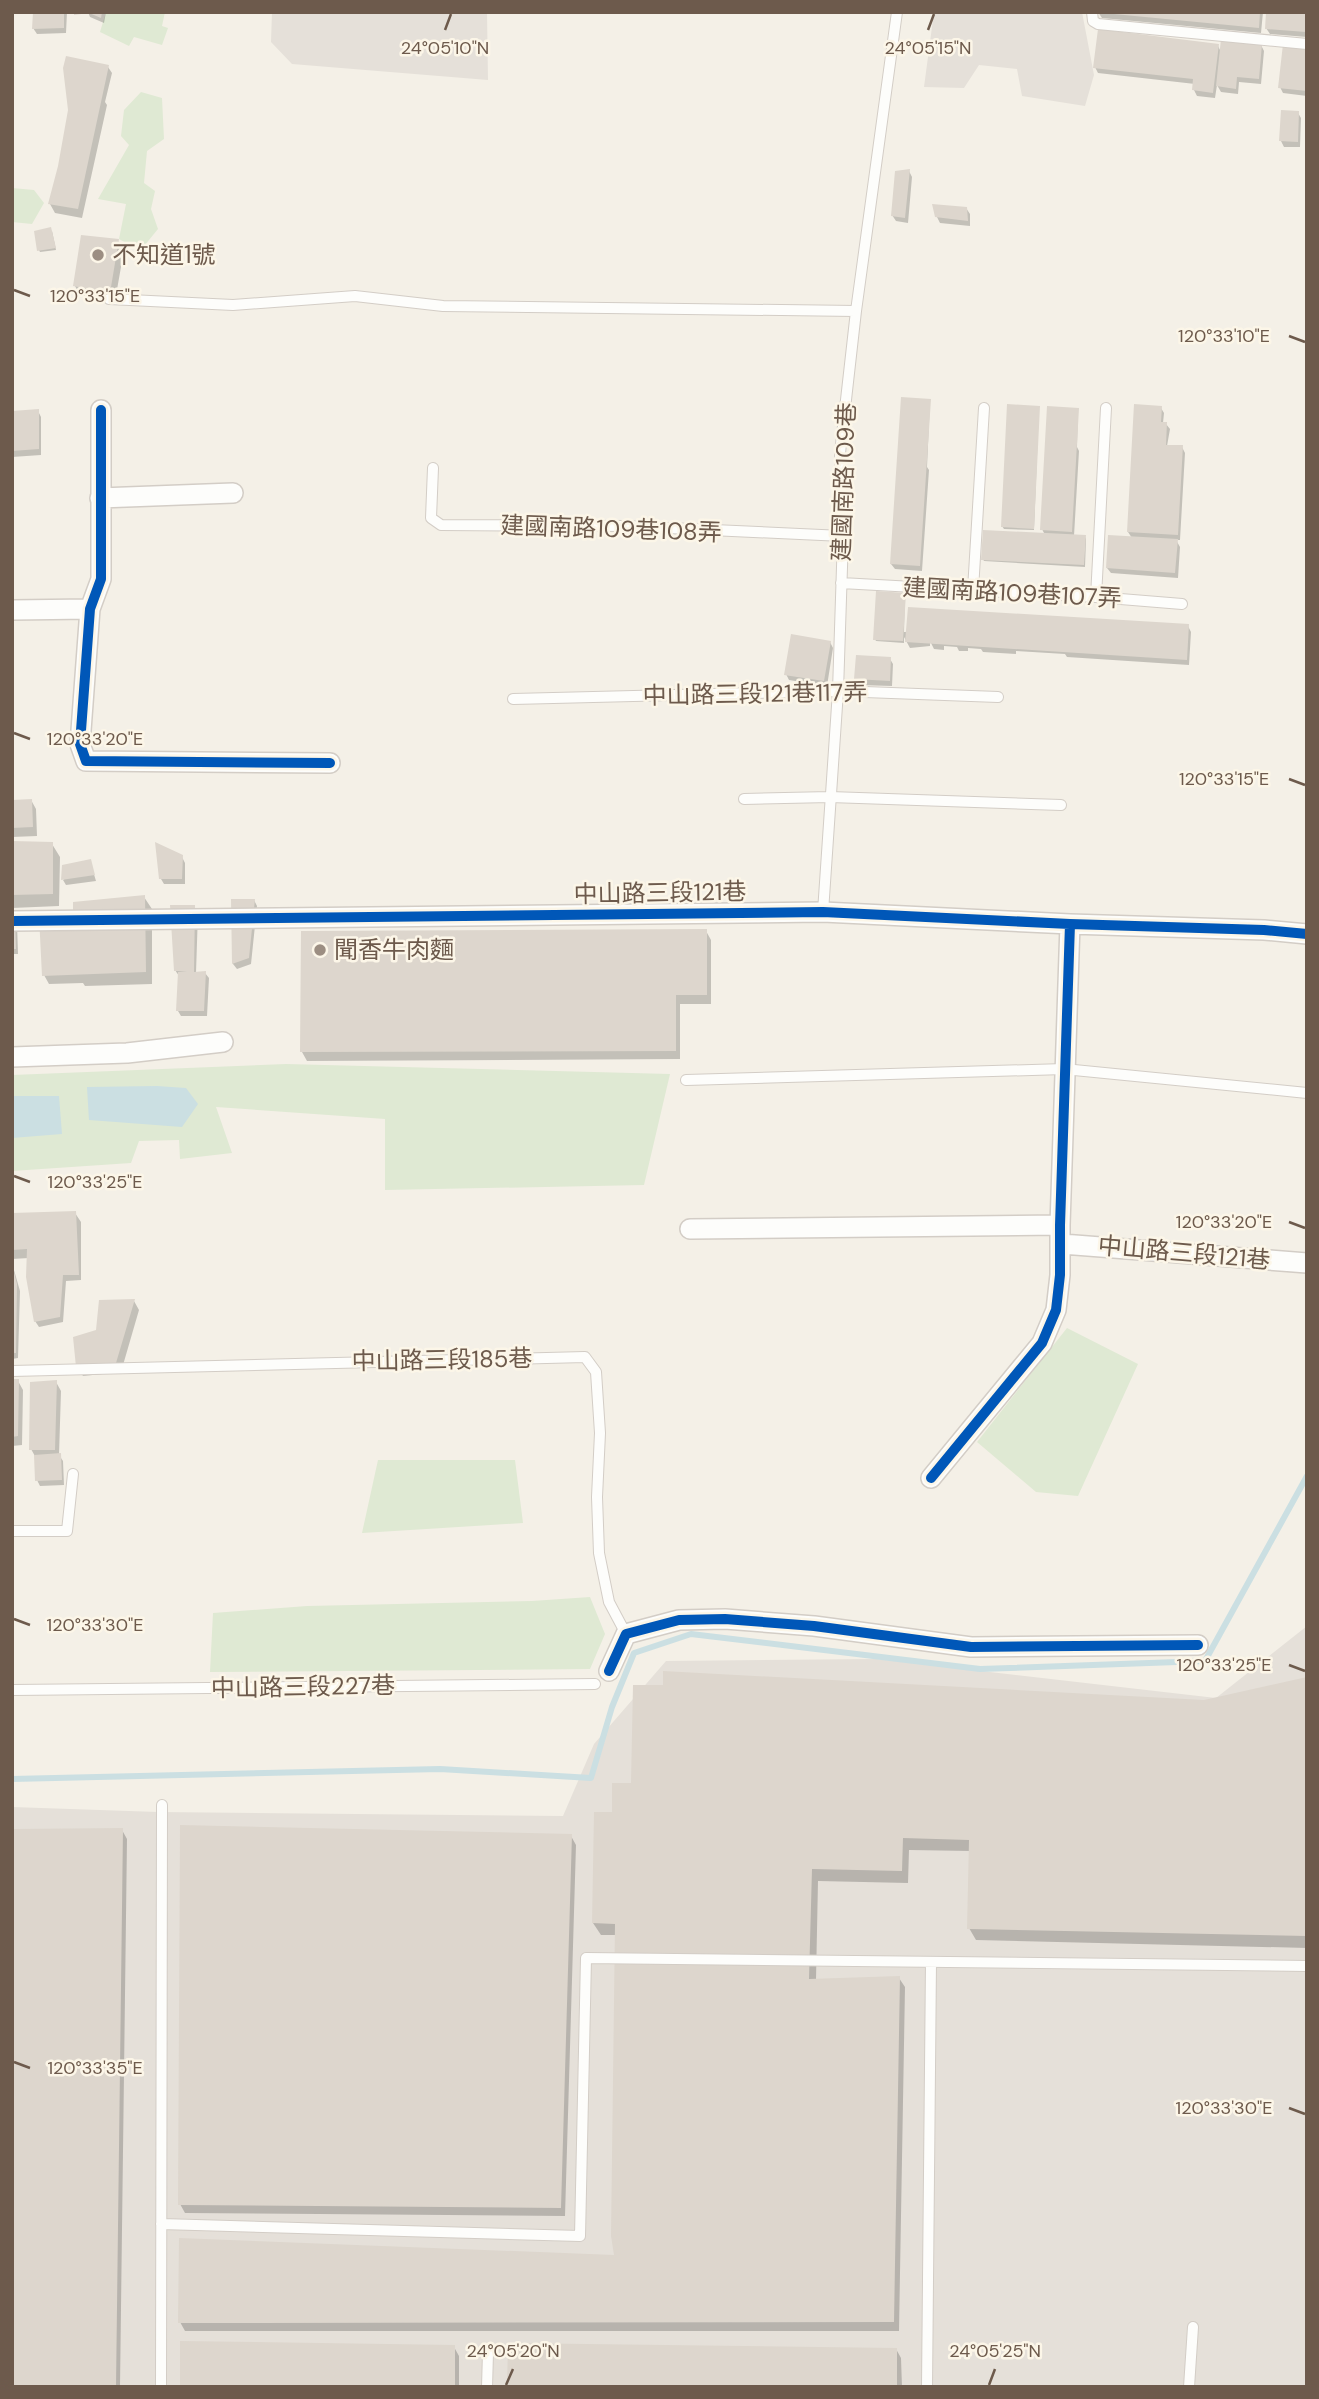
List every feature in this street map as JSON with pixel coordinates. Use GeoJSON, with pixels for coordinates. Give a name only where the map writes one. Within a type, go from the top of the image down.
{"type":"FeatureCollection","features":[{"type":"Feature","properties":{"kind":"street"},"geometry":{"type":"LineString","coordinates":[[101,410],[101,579],[90,609],[80,744],[86,761],[330,763]]}},
{"type":"Feature","properties":{"kind":"street"},"geometry":{"type":"LineString","coordinates":[[100,498],[233,493]]}},
{"type":"Feature","properties":{"kind":"street"},"geometry":{"type":"LineString","coordinates":[[12,610],[90,609]]}},
{"type":"Feature","properties":{"kind":"street","name":"中山路三段121巷"},"geometry":{"type":"LineString","coordinates":[[12,921],[823,912],[1307,934]]}},
{"type":"Feature","properties":{"kind":"street"},"geometry":{"type":"LineString","coordinates":[[931,1478],[1042,1343],[1056,1310],[1061,1234],[1070,924]]}},
{"type":"Feature","properties":{"kind":"street"},"geometry":{"type":"LineString","coordinates":[[12,1057],[127,1053],[223,1042]]}},
{"type":"Feature","properties":{"kind":"street","name":"中山路三段121巷"},"geometry":{"type":"LineString","coordinates":[[690,1229],[1061,1234],[1307,1263]]}},
{"type":"Feature","properties":{"kind":"street"},"geometry":{"type":"LineString","coordinates":[[602,1678],[626,1634],[679,1619],[724,1619],[814,1626],[971,1647],[1198,1645]]}},
{"type":"Feature","properties":{"kind":"lane","name":"建國南路109巷"},"geometry":{"type":"LineString","coordinates":[[823,912],[838,691],[843,536],[840,453],[856,311],[897,12]]}},
{"type":"Feature","properties":{"kind":"lane"},"geometry":{"type":"LineString","coordinates":[[1092,12],[1093,20],[1098,24],[1307,44]]}},
{"type":"Feature","properties":{"kind":"lane"},"geometry":{"type":"LineString","coordinates":[[109,299],[233,305],[355,296],[443,306],[856,311]]}},
{"type":"Feature","properties":{"kind":"lane"},"geometry":{"type":"LineString","coordinates":[[972,590],[984,408]]}},
{"type":"Feature","properties":{"kind":"lane"},"geometry":{"type":"LineString","coordinates":[[1096,597],[1106,408]]}},
{"type":"Feature","properties":{"kind":"lane","name":"建國南路109巷108弄"},"geometry":{"type":"LineString","coordinates":[[433,468],[431,518],[441,525],[625,526],[843,536]]}},
{"type":"Feature","properties":{"kind":"lane","name":"建國南路109巷107弄"},"geometry":{"type":"LineString","coordinates":[[841,583],[1182,604]]}},
{"type":"Feature","properties":{"kind":"lane","name":"中山路三段121巷117弄"},"geometry":{"type":"LineString","coordinates":[[513,699],[838,691],[998,697]]}},
{"type":"Feature","properties":{"kind":"lane"},"geometry":{"type":"LineString","coordinates":[[744,799],[831,797],[1061,805]]}},
{"type":"Feature","properties":{"kind":"lane"},"geometry":{"type":"LineString","coordinates":[[686,1080],[1064,1069],[1307,1093]]}},
{"type":"Feature","properties":{"kind":"lane","name":"中山路三段185巷"},"geometry":{"type":"LineString","coordinates":[[12,1371],[585,1357],[596,1372],[600,1433],[597,1497],[599,1553],[609,1602],[626,1634]]}},
{"type":"Feature","properties":{"kind":"lane"},"geometry":{"type":"LineString","coordinates":[[12,1531],[67,1531],[73,1474]]}},
{"type":"Feature","properties":{"kind":"lane","name":"中山路三段227巷"},"geometry":{"type":"LineString","coordinates":[[12,1690],[602,1678]]}},
{"type":"Feature","properties":{"kind":"lane"},"geometry":{"type":"LineString","coordinates":[[160,2387],[162,1805]]}},
{"type":"Feature","properties":{"kind":"lane"},"geometry":{"type":"LineString","coordinates":[[161,2224],[580,2236],[586,1958],[1307,1966]]}},
{"type":"Feature","properties":{"kind":"lane"},"geometry":{"type":"LineString","coordinates":[[927,2387],[931,1962]]}},
{"type":"Feature","properties":{"kind":"lane"},"geometry":{"type":"LineString","coordinates":[[1189,2387],[1193,2327]]}},
{"type":"Feature","properties":{"kind":"lane"},"geometry":{"type":"LineString","coordinates":[[487,2387],[488,2353]]}},
{"type":"Feature","properties":{"kind":"shaded area"},"geometry":{"type":"Polygon","coordinates":[[[272,12],[487,12],[488,80],[292,64],[271,42],[272,12]]]}},
{"type":"Feature","properties":{"kind":"shaded area"},"geometry":{"type":"Polygon","coordinates":[[[934,12],[1082,12],[1094,75],[1085,106],[1022,96],[1017,69],[979,65],[964,88],[924,87],[934,12]]]}},
{"type":"Feature","properties":{"kind":"shaded area"},"geometry":{"type":"Polygon","coordinates":[[[87,1087],[186,1088],[198,1104],[182,1127],[89,1120],[87,1087]]]}},
{"type":"Feature","properties":{"kind":"shaded area"},"geometry":{"type":"Polygon","coordinates":[[[12,1096],[59,1096],[62,1134],[12,1138],[12,1096]]]}},
{"type":"Feature","properties":{"kind":"shaded area"},"geometry":{"type":"Polygon","coordinates":[[[1307,1626],[1307,2387],[12,2387],[12,1807],[158,1812],[563,1816],[594,1744],[666,1661],[877,1659],[1216,1698],[1307,1626]]]}},
{"type":"Feature","properties":{"kind":"green space"},"geometry":{"type":"Polygon","coordinates":[[[106,12],[165,12],[162,26],[168,28],[162,45],[134,37],[129,46],[100,32],[106,12]]]}},
{"type":"Feature","properties":{"kind":"green space"},"geometry":{"type":"Polygon","coordinates":[[[141,92],[162,98],[164,139],[147,151],[144,183],[155,191],[151,209],[158,229],[140,251],[119,239],[126,204],[98,199],[129,145],[121,136],[124,110],[141,92]]]}},
{"type":"Feature","properties":{"kind":"green space"},"geometry":{"type":"Polygon","coordinates":[[[12,188],[34,190],[44,203],[32,224],[12,222],[12,188]]]}},
{"type":"Feature","properties":{"kind":"green space"},"geometry":{"type":"Polygon","coordinates":[[[286,1064],[670,1074],[644,1185],[385,1190],[385,1119],[216,1107],[232,1153],[180,1159],[179,1140],[139,1141],[131,1163],[12,1171],[12,1075],[286,1064]]]}},
{"type":"Feature","properties":{"kind":"green space"},"geometry":{"type":"Polygon","coordinates":[[[1067,1328],[1138,1364],[1078,1496],[1036,1492],[977,1442],[1067,1328]]]}},
{"type":"Feature","properties":{"kind":"green space"},"geometry":{"type":"Polygon","coordinates":[[[378,1460],[515,1460],[523,1523],[362,1533],[378,1460]]]}},
{"type":"Feature","properties":{"kind":"green space"},"geometry":{"type":"Polygon","coordinates":[[[590,1597],[605,1634],[590,1669],[210,1672],[213,1613],[307,1606],[532,1601],[590,1597]]]}},
{"type":"Feature","properties":{"kind":"building"},"geometry":{"type":"Polygon","coordinates":[[[33,12],[64,12],[64,28],[32,29],[33,12]]]}},
{"type":"Feature","properties":{"kind":"building"},"geometry":{"type":"Polygon","coordinates":[[[74,12],[102,12],[101,18],[89,13],[74,15],[74,12]]]}},
{"type":"Feature","properties":{"kind":"building"},"geometry":{"type":"Polygon","coordinates":[[[1114,12],[1260,12],[1259,28],[1114,12]]]}},
{"type":"Feature","properties":{"kind":"building"},"geometry":{"type":"Polygon","coordinates":[[[1266,12],[1307,12],[1306,32],[1265,29],[1266,12]]]}},
{"type":"Feature","properties":{"kind":"building"},"geometry":{"type":"Polygon","coordinates":[[[1098,29],[1219,44],[1213,93],[1192,90],[1193,79],[1093,68],[1098,29]]]}},
{"type":"Feature","properties":{"kind":"building"},"geometry":{"type":"Polygon","coordinates":[[[1221,39],[1262,44],[1259,79],[1237,77],[1236,89],[1216,86],[1221,39]]]}},
{"type":"Feature","properties":{"kind":"building"},"geometry":{"type":"Polygon","coordinates":[[[1283,44],[1307,46],[1307,91],[1278,88],[1283,44]]]}},
{"type":"Feature","properties":{"kind":"building"},"geometry":{"type":"Polygon","coordinates":[[[66,56],[109,65],[78,209],[48,204],[68,110],[63,68],[66,56]]]}},
{"type":"Feature","properties":{"kind":"building"},"geometry":{"type":"Polygon","coordinates":[[[1281,110],[1299,111],[1298,142],[1279,141],[1281,110]]]}},
{"type":"Feature","properties":{"kind":"building"},"geometry":{"type":"Polygon","coordinates":[[[910,169],[905,218],[891,216],[895,171],[910,169]]]}},
{"type":"Feature","properties":{"kind":"building"},"geometry":{"type":"Polygon","coordinates":[[[932,204],[967,207],[968,221],[935,217],[932,204]]]}},
{"type":"Feature","properties":{"kind":"building"},"geometry":{"type":"Polygon","coordinates":[[[51,227],[56,248],[37,251],[34,231],[51,227]]]}},
{"type":"Feature","properties":{"kind":"building","name":"不知道1號"},"geometry":{"type":"Polygon","coordinates":[[[81,235],[119,239],[110,293],[73,286],[81,235]]]}},
{"type":"Feature","properties":{"kind":"building"},"geometry":{"type":"Polygon","coordinates":[[[901,397],[931,399],[920,566],[890,564],[901,397]]]}},
{"type":"Feature","properties":{"kind":"building"},"geometry":{"type":"Polygon","coordinates":[[[1007,404],[1040,406],[1034,529],[1001,527],[1007,404]]]}},
{"type":"Feature","properties":{"kind":"building"},"geometry":{"type":"Polygon","coordinates":[[[1134,404],[1162,406],[1161,422],[1167,422],[1166,445],[1183,445],[1178,535],[1127,532],[1134,404]]]}},
{"type":"Feature","properties":{"kind":"building"},"geometry":{"type":"Polygon","coordinates":[[[1047,406],[1079,408],[1072,532],[1040,530],[1047,406]]]}},
{"type":"Feature","properties":{"kind":"building"},"geometry":{"type":"Polygon","coordinates":[[[39,409],[39,449],[12,451],[12,411],[39,409]]]}},
{"type":"Feature","properties":{"kind":"building"},"geometry":{"type":"Polygon","coordinates":[[[983,530],[1086,535],[1084,565],[981,560],[983,530]]]}},
{"type":"Feature","properties":{"kind":"building"},"geometry":{"type":"Polygon","coordinates":[[[1108,535],[1178,539],[1175,573],[1106,568],[1108,535]]]}},
{"type":"Feature","properties":{"kind":"building"},"geometry":{"type":"Polygon","coordinates":[[[876,591],[906,593],[903,641],[873,640],[876,591]]]}},
{"type":"Feature","properties":{"kind":"building"},"geometry":{"type":"Polygon","coordinates":[[[908,607],[1189,624],[1187,660],[905,642],[908,607]]]}},
{"type":"Feature","properties":{"kind":"building"},"geometry":{"type":"Polygon","coordinates":[[[791,634],[831,641],[824,681],[784,675],[791,634]]]}},
{"type":"Feature","properties":{"kind":"building"},"geometry":{"type":"Polygon","coordinates":[[[856,655],[891,657],[890,681],[854,679],[856,655]]]}},
{"type":"Feature","properties":{"kind":"building"},"geometry":{"type":"Polygon","coordinates":[[[32,799],[33,827],[12,828],[12,800],[32,799]]]}},
{"type":"Feature","properties":{"kind":"building"},"geometry":{"type":"Polygon","coordinates":[[[12,841],[53,842],[53,894],[12,895],[12,841]]]}},
{"type":"Feature","properties":{"kind":"building"},"geometry":{"type":"Polygon","coordinates":[[[155,842],[183,855],[182,879],[159,879],[155,842]]]}},
{"type":"Feature","properties":{"kind":"building"},"geometry":{"type":"Polygon","coordinates":[[[91,859],[95,875],[61,880],[62,865],[91,859]]]}},
{"type":"Feature","properties":{"kind":"building"},"geometry":{"type":"Polygon","coordinates":[[[145,895],[146,972],[42,976],[39,916],[73,915],[73,902],[145,895]]]}},
{"type":"Feature","properties":{"kind":"building"},"geometry":{"type":"Polygon","coordinates":[[[231,899],[255,899],[249,958],[232,964],[231,899]]]}},
{"type":"Feature","properties":{"kind":"building"},"geometry":{"type":"Polygon","coordinates":[[[170,905],[195,905],[194,972],[206,971],[204,1011],[176,1011],[178,972],[187,971],[174,971],[170,905]]]}},
{"type":"Feature","properties":{"kind":"building"},"geometry":{"type":"Polygon","coordinates":[[[12,914],[15,914],[16,949],[12,949],[12,914]]]}},
{"type":"Feature","properties":{"kind":"building"},"geometry":{"type":"Polygon","coordinates":[[[707,929],[707,995],[676,995],[676,1051],[300,1052],[301,931],[707,929]]]}},
{"type":"Feature","properties":{"kind":"building"},"geometry":{"type":"Polygon","coordinates":[[[76,1211],[79,1275],[63,1275],[60,1317],[34,1322],[26,1277],[27,1249],[12,1250],[12,1213],[76,1211]]]}},
{"type":"Feature","properties":{"kind":"building"},"geometry":{"type":"Polygon","coordinates":[[[12,1264],[17,1284],[16,1353],[12,1353],[12,1264]]]}},
{"type":"Feature","properties":{"kind":"building"},"geometry":{"type":"Polygon","coordinates":[[[135,1299],[116,1363],[76,1367],[73,1337],[96,1330],[99,1300],[135,1299]]]}},
{"type":"Feature","properties":{"kind":"building"},"geometry":{"type":"Polygon","coordinates":[[[12,1379],[19,1379],[18,1436],[12,1437],[12,1379]]]}},
{"type":"Feature","properties":{"kind":"building"},"geometry":{"type":"Polygon","coordinates":[[[57,1380],[55,1450],[29,1450],[30,1382],[57,1380]]]}},
{"type":"Feature","properties":{"kind":"building"},"geometry":{"type":"Polygon","coordinates":[[[61,1453],[62,1480],[35,1481],[34,1455],[61,1453]]]}},
{"type":"Feature","properties":{"kind":"building"},"geometry":{"type":"Polygon","coordinates":[[[663,1671],[1204,1700],[1307,1677],[1307,1936],[967,1929],[969,1840],[903,1838],[902,1871],[812,1869],[809,1979],[900,1976],[894,2322],[178,2323],[179,2238],[614,2255],[611,2236],[615,1924],[592,1923],[594,1812],[612,1812],[612,1783],[631,1783],[633,1685],[663,1685],[663,1671]]]}},
{"type":"Feature","properties":{"kind":"building"},"geometry":{"type":"Polygon","coordinates":[[[180,1825],[572,1834],[561,2208],[178,2205],[180,1825]]]}},
{"type":"Feature","properties":{"kind":"building"},"geometry":{"type":"Polygon","coordinates":[[[123,1828],[116,2387],[12,2387],[12,1829],[123,1828]]]}},
{"type":"Feature","properties":{"kind":"building"},"geometry":{"type":"Polygon","coordinates":[[[180,2341],[455,2345],[455,2387],[180,2387],[180,2341]]]}},
{"type":"Feature","properties":{"kind":"building"},"geometry":{"type":"Polygon","coordinates":[[[508,2343],[897,2348],[897,2387],[507,2387],[508,2343]]]}},
{"type":"Feature","properties":{"kind":"waterway"},"geometry":{"type":"LineString","coordinates":[[12,1779],[440,1769],[591,1778],[612,1707],[634,1653],[691,1634],[980,1669],[1205,1661],[1307,1476]]}},
{"type":"Feature","properties":{"kind":"cycle path"},"geometry":{"type":"LineString","coordinates":[[101,410],[101,579],[90,609],[80,744],[86,761],[330,763]]}},
{"type":"Feature","properties":{"kind":"cycle path"},"geometry":{"type":"LineString","coordinates":[[12,921],[823,912],[1307,934]]}},
{"type":"Feature","properties":{"kind":"cycle path"},"geometry":{"type":"LineString","coordinates":[[931,1478],[1042,1343],[1056,1310],[1060,1275],[1070,924]]}},
{"type":"Feature","properties":{"kind":"cycle path"},"geometry":{"type":"LineString","coordinates":[[609,1671],[626,1634],[679,1620],[725,1619],[814,1626],[971,1647],[1198,1645]]}},
{"type":"Feature","properties":{"kind":"place","name":"不知道1號"},"geometry":{"type":"Point","coordinates":[98,255]}},
{"type":"Feature","properties":{"kind":"place","name":"聞香牛肉麵"},"geometry":{"type":"Point","coordinates":[320,950]}}]}
